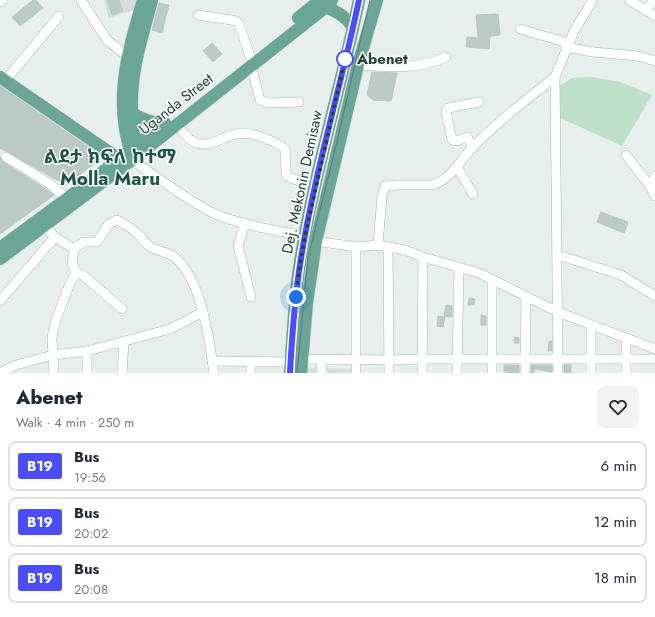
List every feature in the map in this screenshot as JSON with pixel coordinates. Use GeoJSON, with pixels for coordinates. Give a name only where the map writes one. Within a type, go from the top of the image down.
{"type":"FeatureCollection","features":[{"type":"Feature","properties":{"kind":"main road"},"geometry":{"type":"LineString","coordinates":[[134,153],[124,122],[123,82],[127,56],[143,0]]}},
{"type":"Feature","properties":{"kind":"main road"},"geometry":{"type":"LineString","coordinates":[[134,153],[132,97],[136,64],[152,0]]}},
{"type":"Feature","properties":{"kind":"main road","name":"Dej. Mekonin Demisaw"},"geometry":{"type":"LineString","coordinates":[[301,373],[294,365],[298,277],[305,236],[359,0]]}},
{"type":"Feature","properties":{"kind":"main road","name":"Dej. Mekonin Demisaw"},"geometry":{"type":"LineString","coordinates":[[294,365],[307,303],[316,241],[358,65],[376,0]]}},
{"type":"Feature","properties":{"kind":"main road"},"geometry":{"type":"LineString","coordinates":[[326,2],[349,21],[353,28]]}},
{"type":"Feature","properties":{"kind":"main road","name":"Uganda Street"},"geometry":{"type":"LineString","coordinates":[[0,258],[45,226],[134,153],[326,2]]}},
{"type":"Feature","properties":{"kind":"main road"},"geometry":{"type":"LineString","coordinates":[[3,79],[119,159]]}},
{"type":"Feature","properties":{"kind":"main road"},"geometry":{"type":"LineString","coordinates":[[132,113],[144,120],[154,123],[171,124]]}},
{"type":"Feature","properties":{"kind":"main road","name":"Uganda Street"},"geometry":{"type":"LineString","coordinates":[[0,248],[119,159],[134,153]]}},
{"type":"Feature","properties":{"kind":"street"},"geometry":{"type":"LineString","coordinates":[[81,0],[107,40],[127,56]]}},
{"type":"Feature","properties":{"kind":"street"},"geometry":{"type":"LineString","coordinates":[[558,373],[558,254],[555,77],[567,45],[580,19],[593,0]]}},
{"type":"Feature","properties":{"kind":"street"},"geometry":{"type":"LineString","coordinates":[[629,0],[655,16]]}},
{"type":"Feature","properties":{"kind":"street"},"geometry":{"type":"LineString","coordinates":[[646,10],[654,0]]}},
{"type":"Feature","properties":{"kind":"street"},"geometry":{"type":"LineString","coordinates":[[198,15],[232,20],[237,22],[240,26],[260,100],[268,103],[299,102]]}},
{"type":"Feature","properties":{"kind":"street"},"geometry":{"type":"LineString","coordinates":[[3,79],[59,16]]}},
{"type":"Feature","properties":{"kind":"street"},"geometry":{"type":"LineString","coordinates":[[520,29],[593,52],[638,56],[655,61]]}},
{"type":"Feature","properties":{"kind":"street"},"geometry":{"type":"LineString","coordinates":[[358,65],[385,67],[422,66],[446,57]]}},
{"type":"Feature","properties":{"kind":"street"},"geometry":{"type":"LineString","coordinates":[[389,373],[383,246],[382,196],[385,186],[432,185],[444,179],[457,167],[474,147],[555,77]]}},
{"type":"Feature","properties":{"kind":"street"},"geometry":{"type":"LineString","coordinates":[[474,147],[467,137],[456,141],[452,140],[446,111],[448,108],[479,102]]}},
{"type":"Feature","properties":{"kind":"street"},"geometry":{"type":"LineString","coordinates":[[171,124],[194,142],[203,144],[208,144],[236,134],[265,138],[285,149],[285,171],[287,176],[292,180],[317,182]]}},
{"type":"Feature","properties":{"kind":"street"},"geometry":{"type":"LineString","coordinates":[[134,153],[203,207],[220,215],[245,223],[305,236]]}},
{"type":"Feature","properties":{"kind":"street"},"geometry":{"type":"LineString","coordinates":[[626,155],[650,186],[655,196]]}},
{"type":"Feature","properties":{"kind":"street"},"geometry":{"type":"LineString","coordinates":[[6,158],[50,184],[66,198]]}},
{"type":"Feature","properties":{"kind":"street"},"geometry":{"type":"LineString","coordinates":[[457,167],[473,194]]}},
{"type":"Feature","properties":{"kind":"street"},"geometry":{"type":"LineString","coordinates":[[650,186],[655,176]]}},
{"type":"Feature","properties":{"kind":"street"},"geometry":{"type":"LineString","coordinates":[[122,309],[83,275],[77,273],[72,264],[74,249],[84,242],[97,242],[108,225],[115,220],[119,220],[138,233],[151,248],[175,258],[185,270],[202,306],[214,373]]}},
{"type":"Feature","properties":{"kind":"street"},"geometry":{"type":"LineString","coordinates":[[245,223],[238,246],[251,297]]}},
{"type":"Feature","properties":{"kind":"street"},"geometry":{"type":"LineString","coordinates":[[45,226],[55,237],[74,249]]}},
{"type":"Feature","properties":{"kind":"street"},"geometry":{"type":"LineString","coordinates":[[0,301],[55,237]]}},
{"type":"Feature","properties":{"kind":"street"},"geometry":{"type":"LineString","coordinates":[[316,241],[356,247],[383,246],[405,250],[458,268],[479,273],[558,312],[655,349]]}},
{"type":"Feature","properties":{"kind":"street"},"geometry":{"type":"LineString","coordinates":[[356,247],[356,373]]}},
{"type":"Feature","properties":{"kind":"street"},"geometry":{"type":"LineString","coordinates":[[558,254],[621,275],[655,296]]}},
{"type":"Feature","properties":{"kind":"street"},"geometry":{"type":"LineString","coordinates":[[422,373],[423,257]]}},
{"type":"Feature","properties":{"kind":"street"},"geometry":{"type":"LineString","coordinates":[[457,373],[458,268]]}},
{"type":"Feature","properties":{"kind":"street"},"geometry":{"type":"LineString","coordinates":[[53,373],[52,339],[54,326],[68,288],[74,275],[77,273]]}},
{"type":"Feature","properties":{"kind":"street"},"geometry":{"type":"LineString","coordinates":[[492,279],[492,373]]}},
{"type":"Feature","properties":{"kind":"street"},"geometry":{"type":"LineString","coordinates":[[525,373],[526,296]]}},
{"type":"Feature","properties":{"kind":"street"},"geometry":{"type":"LineString","coordinates":[[0,373],[16,369],[53,355],[87,351],[170,330],[203,312]]}},
{"type":"Feature","properties":{"kind":"street"},"geometry":{"type":"LineString","coordinates":[[591,325],[591,373]]}},
{"type":"Feature","properties":{"kind":"street"},"geometry":{"type":"LineString","coordinates":[[626,338],[626,373]]}},
{"type":"Feature","properties":{"kind":"street"},"geometry":{"type":"LineString","coordinates":[[122,373],[124,341]]}},
{"type":"Feature","properties":{"kind":"street"},"geometry":{"type":"LineString","coordinates":[[86,373],[87,351]]}},
{"type":"Feature","properties":{"kind":"street"},"geometry":{"type":"LineString","coordinates":[[212,362],[251,362],[294,365],[321,360],[355,359],[655,359]]}},
{"type":"Feature","properties":{"kind":"street"},"geometry":{"type":"LineString","coordinates":[[321,360],[322,373]]}},
{"type":"Feature","properties":{"kind":"street"},"geometry":{"type":"LineString","coordinates":[[251,362],[252,373]]}},
{"type":"Feature","properties":{"kind":"shaded area"},"geometry":{"type":"Polygon","coordinates":[[[104,0],[139,0],[137,9],[109,18],[104,0]]]}},
{"type":"Feature","properties":{"kind":"shaded area"},"geometry":{"type":"Polygon","coordinates":[[[304,368],[354,369],[355,373],[304,373],[304,368]]]}},
{"type":"Feature","properties":{"kind":"green space"},"geometry":{"type":"Polygon","coordinates":[[[592,77],[620,82],[652,95],[622,146],[558,117],[559,86],[572,78],[592,77]]]}},
{"type":"Feature","properties":{"kind":"building"},"geometry":{"type":"Polygon","coordinates":[[[33,0],[36,0],[43,8],[20,26],[12,17],[33,0]]]}},
{"type":"Feature","properties":{"kind":"building"},"geometry":{"type":"Polygon","coordinates":[[[107,0],[119,0],[123,11],[112,15],[107,0]]]}},
{"type":"Feature","properties":{"kind":"building"},"geometry":{"type":"Polygon","coordinates":[[[159,3],[169,5],[162,33],[152,30],[159,3]]]}},
{"type":"Feature","properties":{"kind":"building"},"geometry":{"type":"Polygon","coordinates":[[[498,14],[500,35],[490,36],[489,49],[466,47],[467,37],[478,38],[476,15],[498,14]]]}},
{"type":"Feature","properties":{"kind":"building"},"geometry":{"type":"Polygon","coordinates":[[[212,43],[222,54],[213,62],[203,51],[212,43]]]}},
{"type":"Feature","properties":{"kind":"building"},"geometry":{"type":"Polygon","coordinates":[[[372,72],[397,73],[391,101],[373,100],[367,95],[372,72]]]}},
{"type":"Feature","properties":{"kind":"building"},"geometry":{"type":"Polygon","coordinates":[[[0,86],[103,157],[66,185],[0,148],[0,86]]]}},
{"type":"Feature","properties":{"kind":"building"},"geometry":{"type":"Polygon","coordinates":[[[0,157],[3,162],[54,195],[0,234],[0,157]]]}},
{"type":"Feature","properties":{"kind":"building"},"geometry":{"type":"Polygon","coordinates":[[[601,212],[628,222],[624,233],[597,222],[601,212]]]}},
{"type":"Feature","properties":{"kind":"building"},"geometry":{"type":"Polygon","coordinates":[[[469,298],[475,299],[474,305],[468,305],[469,298]]]}},
{"type":"Feature","properties":{"kind":"building"},"geometry":{"type":"Polygon","coordinates":[[[446,305],[452,306],[452,317],[444,316],[446,305]]]}},
{"type":"Feature","properties":{"kind":"building"},"geometry":{"type":"Polygon","coordinates":[[[481,315],[486,316],[486,325],[481,325],[481,315]]]}},
{"type":"Feature","properties":{"kind":"building"},"geometry":{"type":"Polygon","coordinates":[[[438,316],[445,317],[443,327],[437,326],[438,316]]]}},
{"type":"Feature","properties":{"kind":"building"},"geometry":{"type":"Polygon","coordinates":[[[514,337],[519,338],[519,343],[514,343],[514,337]]]}},
{"type":"Feature","properties":{"kind":"building"},"geometry":{"type":"Polygon","coordinates":[[[549,341],[552,341],[552,351],[548,351],[549,341]]]}},
{"type":"Feature","properties":{"kind":"building"},"geometry":{"type":"Polygon","coordinates":[[[504,365],[519,365],[519,373],[504,372],[504,365]]]}},
{"type":"Feature","properties":{"kind":"building"},"geometry":{"type":"Polygon","coordinates":[[[531,365],[552,365],[552,372],[534,369],[534,373],[531,373],[531,365]]]}},
{"type":"Feature","properties":{"kind":"building"},"geometry":{"type":"Polygon","coordinates":[[[564,365],[571,365],[571,373],[564,373],[564,365]]]}},
{"type":"Feature","properties":{"kind":"tram line"},"geometry":{"type":"LineString","coordinates":[[297,373],[308,257],[370,0]]}},
{"type":"Feature","properties":{"kind":"bus line","name":"B19"},"geometry":{"type":"LineString","coordinates":[[290,373],[293,327],[301,256],[319,170],[359,0]]}},
{"type":"Feature","properties":{"kind":"place","name":"Abenet"},"geometry":{"type":"Point","coordinates":[345,59]}},
{"type":"Feature","properties":{"kind":"district","name":"ልደታ ክፍለ ከተማ Molla Maru"},"geometry":{"type":"Point","coordinates":[110,167]}},
{"type":"Feature","properties":{"kind":"route"},"geometry":{"type":"LineString","coordinates":[[296,297],[305,236],[345,59]]}}]}
